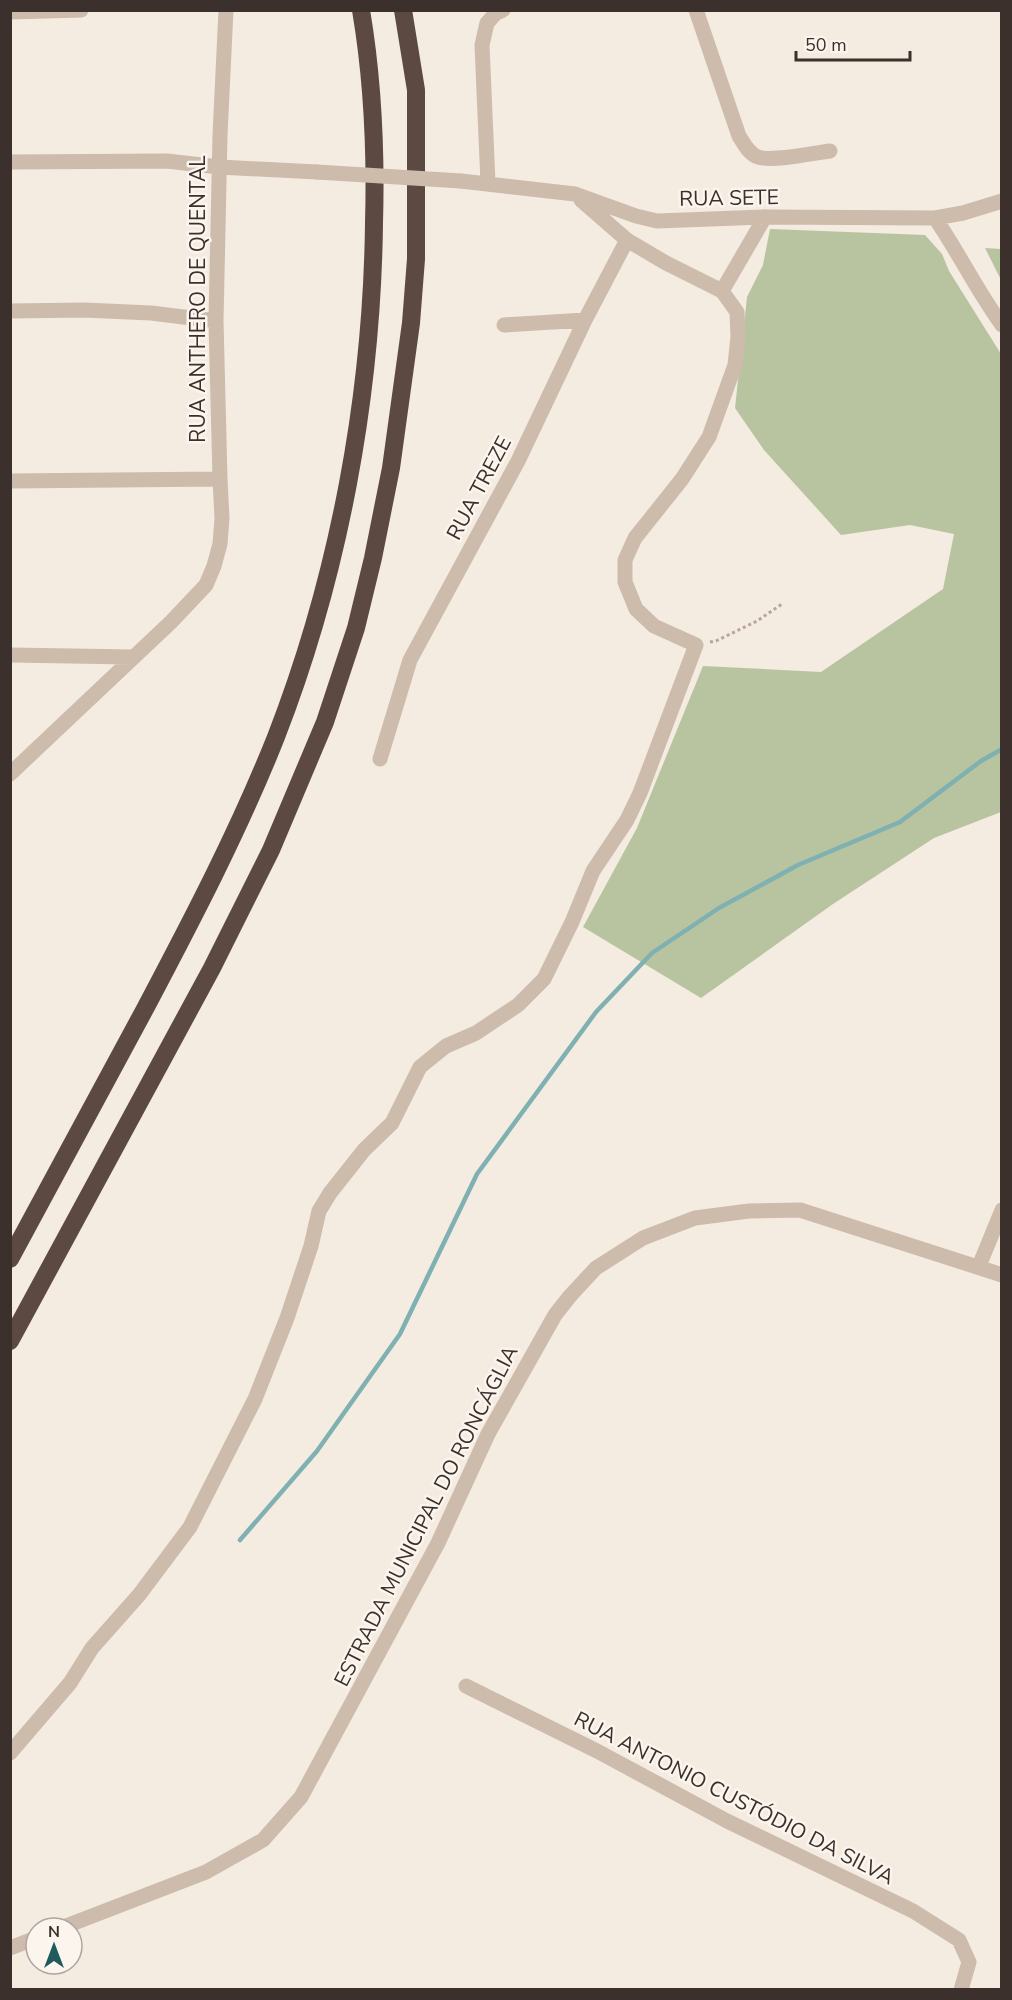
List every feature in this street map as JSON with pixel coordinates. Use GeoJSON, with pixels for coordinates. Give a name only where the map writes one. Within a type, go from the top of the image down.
{"type":"FeatureCollection","features":[{"type":"Feature","properties":{"kind":"highway"},"geometry":{"type":"LineString","coordinates":[[10,1259],[228,849],[275,738],[302,666],[326,581],[360,406],[368,355],[374,278],[374,105],[361,10]]}},
{"type":"Feature","properties":{"kind":"highway"},"geometry":{"type":"LineString","coordinates":[[10,1341],[212,968],[271,850],[325,722],[356,628],[374,558],[391,468],[404,387],[413,302],[416,259],[416,90],[403,10]]}},
{"type":"Feature","properties":{"kind":"street"},"geometry":{"type":"LineString","coordinates":[[10,12],[81,10]]}},
{"type":"Feature","properties":{"kind":"street","name":"RUA ANTHERO DE QUENTAL"},"geometry":{"type":"LineString","coordinates":[[133,657],[206,585],[220,544],[222,518],[216,321],[219,167],[226,10]]}},
{"type":"Feature","properties":{"kind":"street"},"geometry":{"type":"LineString","coordinates":[[488,183],[482,45],[487,23],[496,13],[503,10]]}},
{"type":"Feature","properties":{"kind":"street"},"geometry":{"type":"LineString","coordinates":[[696,10],[739,136],[750,152],[758,157],[769,159],[830,151]]}},
{"type":"Feature","properties":{"kind":"street","name":"RUA SETE"},"geometry":{"type":"LineString","coordinates":[[10,162],[167,161],[219,167],[317,171],[488,183],[574,194],[657,221],[765,217],[935,218],[963,213],[1002,201]]}},
{"type":"Feature","properties":{"kind":"street"},"geometry":{"type":"LineString","coordinates":[[10,1753],[70,1683],[92,1648],[139,1595],[190,1527],[255,1399],[287,1318],[311,1246],[319,1211],[330,1192],[364,1150],[392,1123],[420,1067],[446,1046],[476,1033],[518,1005],[544,979],[593,871],[627,820],[640,793],[696,645],[654,626],[636,609],[624,582],[624,560],[635,538],[682,479],[709,437],[735,364],[738,337],[737,312],[722,291],[666,263],[627,240],[574,194]]}},
{"type":"Feature","properties":{"kind":"street"},"geometry":{"type":"LineString","coordinates":[[722,291],[765,217]]}},
{"type":"Feature","properties":{"kind":"street"},"geometry":{"type":"LineString","coordinates":[[935,218],[1002,325]]}},
{"type":"Feature","properties":{"kind":"street","name":"RUA TREZE"},"geometry":{"type":"LineString","coordinates":[[380,759],[410,660],[518,461],[585,320],[627,240]]}},
{"type":"Feature","properties":{"kind":"street"},"geometry":{"type":"LineString","coordinates":[[10,311],[84,310],[151,313],[216,321]]}},
{"type":"Feature","properties":{"kind":"street"},"geometry":{"type":"LineString","coordinates":[[504,325],[585,320]]}},
{"type":"Feature","properties":{"kind":"street"},"geometry":{"type":"LineString","coordinates":[[10,481],[220,479]]}},
{"type":"Feature","properties":{"kind":"street"},"geometry":{"type":"LineString","coordinates":[[10,655],[133,657]]}},
{"type":"Feature","properties":{"kind":"street"},"geometry":{"type":"LineString","coordinates":[[10,774],[133,657]]}},
{"type":"Feature","properties":{"kind":"street","name":"ESTRADA MUNICIPAL DO RONCÁGLIA"},"geometry":{"type":"LineString","coordinates":[[84,1919],[206,1872],[263,1840],[301,1797],[438,1543],[488,1434],[555,1315],[596,1268],[643,1238],[695,1218],[749,1211],[800,1209],[1002,1275]]}},
{"type":"Feature","properties":{"kind":"street"},"geometry":{"type":"LineString","coordinates":[[979,1266],[1002,1210]]}},
{"type":"Feature","properties":{"kind":"street","name":"RUA ANTONIO CUSTÓDIO DA SILVA"},"geometry":{"type":"LineString","coordinates":[[466,1686],[597,1751],[728,1821],[913,1911],[959,1940],[969,1962],[961,1989]]}},
{"type":"Feature","properties":{"kind":"path"},"geometry":{"type":"LineString","coordinates":[[696,645],[716,641],[757,621],[782,604]]}},
{"type":"Feature","properties":{"kind":"green space"},"geometry":{"type":"Polygon","coordinates":[[[770,229],[925,235],[942,254],[949,271],[1001,354],[1001,812],[934,838],[833,904],[701,998],[583,927],[637,828],[703,666],[821,672],[943,589],[954,534],[910,525],[841,535],[764,450],[735,408],[747,297],[763,265],[770,229]]]}},
{"type":"Feature","properties":{"kind":"green space"},"geometry":{"type":"Polygon","coordinates":[[[985,248],[1001,249],[1001,280],[985,248]]]}},
{"type":"Feature","properties":{"kind":"waterway"},"geometry":{"type":"LineString","coordinates":[[240,1540],[317,1451],[400,1334],[477,1174],[596,1012],[652,953],[719,908],[798,865],[900,822],[981,761],[1002,749]]}}]}
